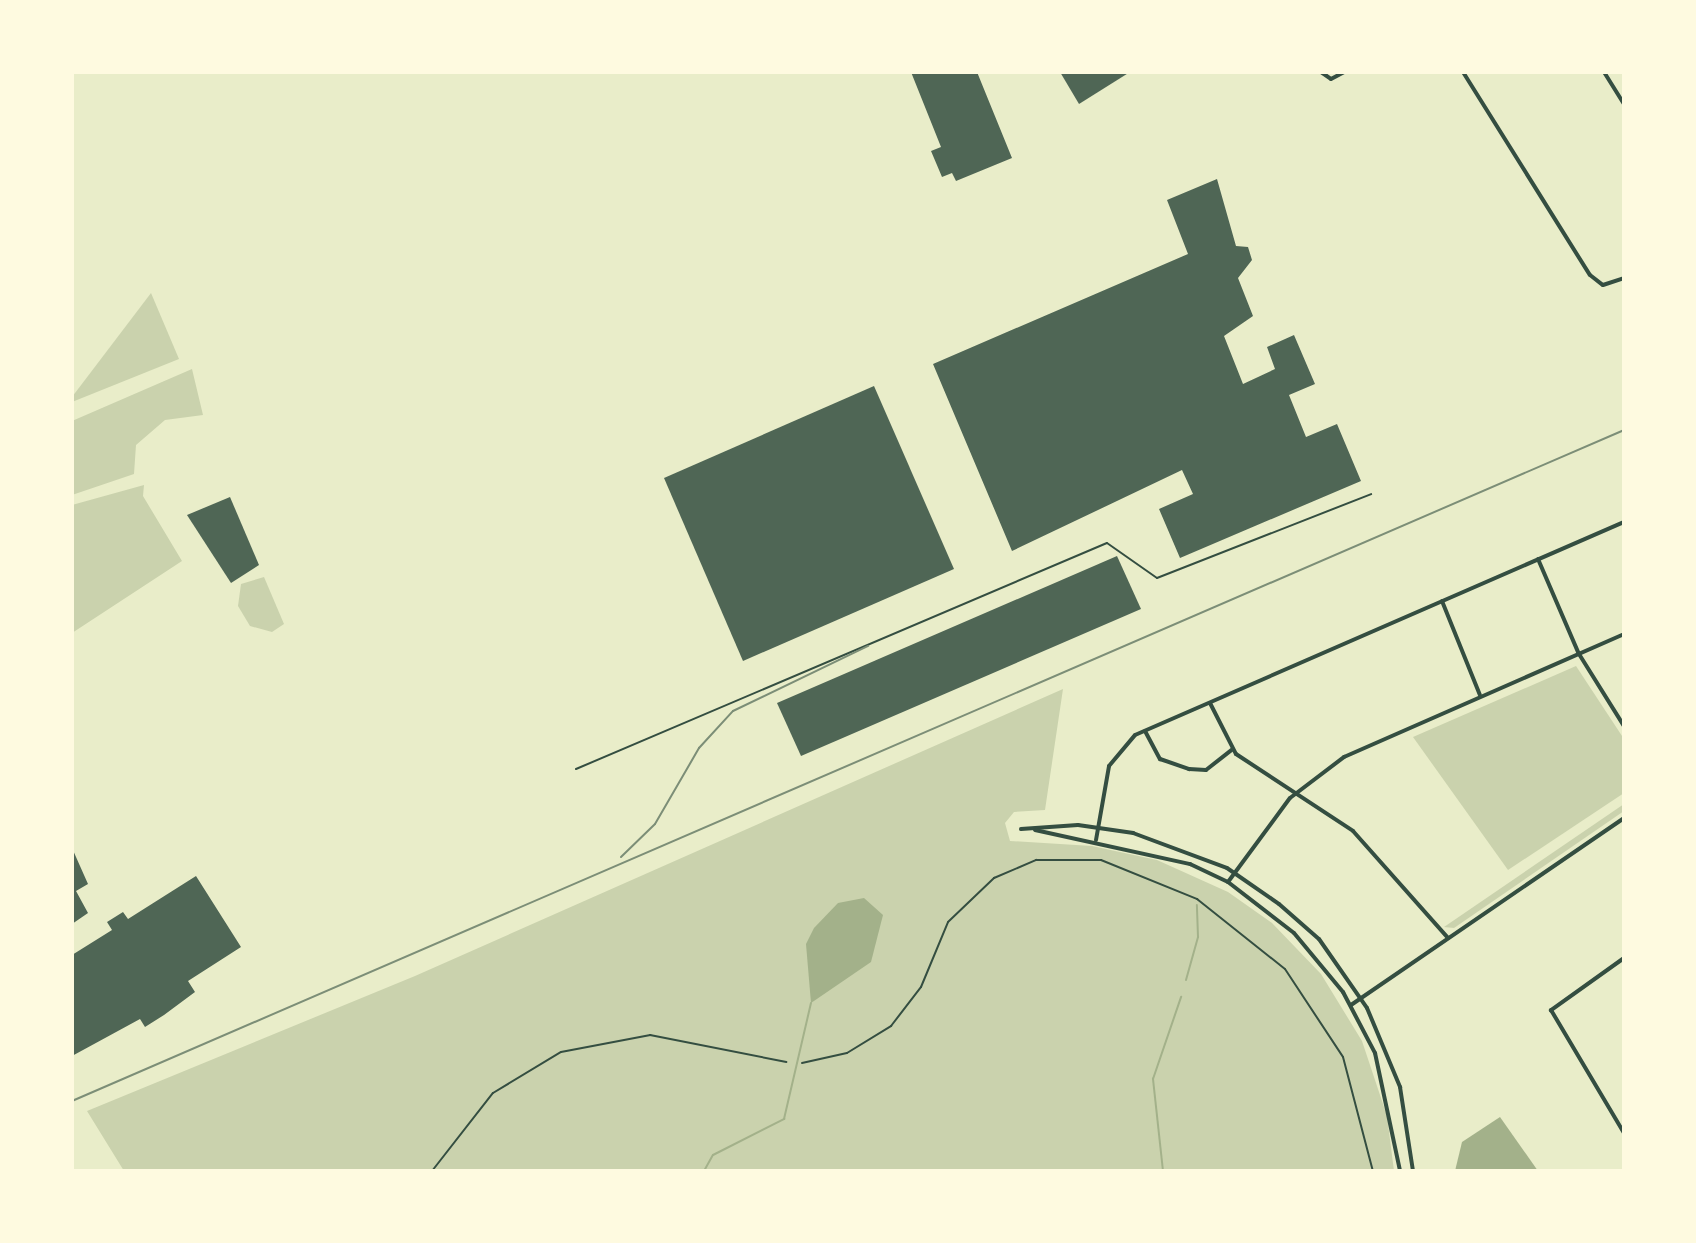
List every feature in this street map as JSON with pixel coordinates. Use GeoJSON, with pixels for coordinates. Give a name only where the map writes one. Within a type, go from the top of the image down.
{"type":"FeatureCollection","features":[{"type":"Feature","properties":{"kind":"street"},"geometry":{"type":"LineString","coordinates":[[1321,72],[1327,79],[1344,72]]}},
{"type":"Feature","properties":{"kind":"street"},"geometry":{"type":"LineString","coordinates":[[1463,72],[1596,281],[1624,278]]}},
{"type":"Feature","properties":{"kind":"street"},"geometry":{"type":"LineString","coordinates":[[1604,72],[1624,104]]}},
{"type":"Feature","properties":{"kind":"street"},"geometry":{"type":"LineString","coordinates":[[1096,840],[1114,755],[1145,730],[1624,522]]}},
{"type":"Feature","properties":{"kind":"street"},"geometry":{"type":"LineString","coordinates":[[1538,559],[1579,654],[1622,718],[1624,726]]}},
{"type":"Feature","properties":{"kind":"street"},"geometry":{"type":"LineString","coordinates":[[1442,601],[1480,695]]}},
{"type":"Feature","properties":{"kind":"street"},"geometry":{"type":"LineString","coordinates":[[1228,882],[1298,791],[1358,749],[1624,634]]}},
{"type":"Feature","properties":{"kind":"street"},"geometry":{"type":"LineString","coordinates":[[1209,702],[1232,750],[1298,791],[1381,855],[1448,938]]}},
{"type":"Feature","properties":{"kind":"street"},"geometry":{"type":"LineString","coordinates":[[1145,730],[1160,759],[1189,769],[1206,770],[1232,750]]}},
{"type":"Feature","properties":{"kind":"street"},"geometry":{"type":"LineString","coordinates":[[1351,1005],[1624,818]]}},
{"type":"Feature","properties":{"kind":"street"},"geometry":{"type":"LineString","coordinates":[[1035,830],[1098,828],[1166,844],[1233,872],[1319,939],[1362,998],[1400,1087],[1413,1171]]}},
{"type":"Feature","properties":{"kind":"street"},"geometry":{"type":"LineString","coordinates":[[1021,829],[1153,852],[1228,882],[1308,947],[1351,1005],[1382,1070],[1400,1171]]}},
{"type":"Feature","properties":{"kind":"street"},"geometry":{"type":"LineString","coordinates":[[1624,958],[1551,1010],[1624,1133]]}},
{"type":"Feature","properties":{"kind":"lane"},"geometry":{"type":"LineString","coordinates":[[576,769],[1107,543],[1157,578],[1371,494]]}},
{"type":"Feature","properties":{"kind":"path"},"geometry":{"type":"LineString","coordinates":[[802,1063],[847,1053],[891,1026],[921,987],[948,922],[994,878],[1036,860],[1101,860],[1197,899],[1285,969],[1343,1057],[1373,1171]]}},
{"type":"Feature","properties":{"kind":"path"},"geometry":{"type":"LineString","coordinates":[[432,1171],[493,1093],[561,1052],[650,1035],[786,1062]]}},
{"type":"Feature","properties":{"kind":"shaded area"},"geometry":{"type":"Polygon","coordinates":[[[151,293],[179,359],[72,402],[72,397],[151,293]]]}},
{"type":"Feature","properties":{"kind":"shaded area"},"geometry":{"type":"Polygon","coordinates":[[[192,369],[203,415],[165,420],[136,445],[134,474],[72,495],[72,421],[192,369]]]}},
{"type":"Feature","properties":{"kind":"shaded area"},"geometry":{"type":"Polygon","coordinates":[[[144,485],[143,496],[182,561],[72,633],[72,505],[144,485]]]}},
{"type":"Feature","properties":{"kind":"shaded area"},"geometry":{"type":"Polygon","coordinates":[[[264,577],[284,624],[272,632],[250,626],[238,606],[241,584],[264,577]]]}},
{"type":"Feature","properties":{"kind":"shaded area"},"geometry":{"type":"Polygon","coordinates":[[[1576,666],[1624,739],[1624,793],[1508,870],[1413,737],[1576,666]]]}},
{"type":"Feature","properties":{"kind":"shaded area"},"geometry":{"type":"Polygon","coordinates":[[[1063,689],[1045,810],[1014,812],[1005,823],[1010,841],[1092,846],[1157,860],[1228,892],[1272,923],[1321,974],[1362,1041],[1387,1116],[1394,1171],[124,1171],[87,1111],[415,976],[1063,689]]]}},
{"type":"Feature","properties":{"kind":"shaded area"},"geometry":{"type":"Polygon","coordinates":[[[1624,804],[1624,811],[1454,928],[1444,927],[1624,804]]]}},
{"type":"Feature","properties":{"kind":"shaded area"},"geometry":{"type":"Polygon","coordinates":[[[864,898],[883,915],[871,962],[811,1003],[806,944],[814,928],[838,903],[864,898]]]}},
{"type":"Feature","properties":{"kind":"shaded area"},"geometry":{"type":"Polygon","coordinates":[[[1500,1117],[1538,1171],[1455,1171],[1462,1142],[1500,1117]]]}},
{"type":"Feature","properties":{"kind":"building"},"geometry":{"type":"Polygon","coordinates":[[[911,72],[977,72],[1012,158],[956,181],[952,173],[942,177],[931,151],[941,147],[911,72]]]}},
{"type":"Feature","properties":{"kind":"building"},"geometry":{"type":"Polygon","coordinates":[[[1060,72],[1130,72],[1079,104],[1060,72]]]}},
{"type":"Feature","properties":{"kind":"building"},"geometry":{"type":"Polygon","coordinates":[[[1217,179],[1236,246],[1248,247],[1252,260],[1238,278],[1253,316],[1224,336],[1243,384],[1275,369],[1267,347],[1294,335],[1315,384],[1289,395],[1306,437],[1337,424],[1361,481],[1180,558],[1159,509],[1193,494],[1182,470],[1012,551],[933,364],[1188,254],[1167,200],[1217,179]]]}},
{"type":"Feature","properties":{"kind":"building"},"geometry":{"type":"Polygon","coordinates":[[[874,386],[954,569],[743,661],[664,478],[874,386]]]}},
{"type":"Feature","properties":{"kind":"building"},"geometry":{"type":"Polygon","coordinates":[[[230,497],[259,565],[231,583],[187,515],[230,497]]]}},
{"type":"Feature","properties":{"kind":"building"},"geometry":{"type":"Polygon","coordinates":[[[1117,556],[1141,609],[801,756],[777,703],[1117,556]]]}},
{"type":"Feature","properties":{"kind":"building"},"geometry":{"type":"Polygon","coordinates":[[[72,848],[88,884],[76,891],[88,913],[72,924],[72,848]]]}},
{"type":"Feature","properties":{"kind":"building"},"geometry":{"type":"Polygon","coordinates":[[[196,876],[241,947],[188,981],[195,992],[164,1015],[145,1027],[140,1019],[72,1056],[72,955],[112,930],[107,922],[123,912],[128,919],[196,876]]]}},
{"type":"Feature","properties":{"kind":"waterway"},"geometry":{"type":"LineString","coordinates":[[1186,980],[1198,937],[1197,905]]}},
{"type":"Feature","properties":{"kind":"waterway"},"geometry":{"type":"LineString","coordinates":[[1163,1171],[1153,1079],[1181,997]]}},
{"type":"Feature","properties":{"kind":"waterway"},"geometry":{"type":"LineString","coordinates":[[704,1171],[713,1155],[784,1119],[811,1003]]}},
{"type":"Feature","properties":{"kind":"railway"},"geometry":{"type":"LineString","coordinates":[[72,1101],[1624,430]]}},
{"type":"Feature","properties":{"kind":"railway"},"geometry":{"type":"LineString","coordinates":[[621,857],[655,824],[699,748],[733,711],[868,646]]}}]}
